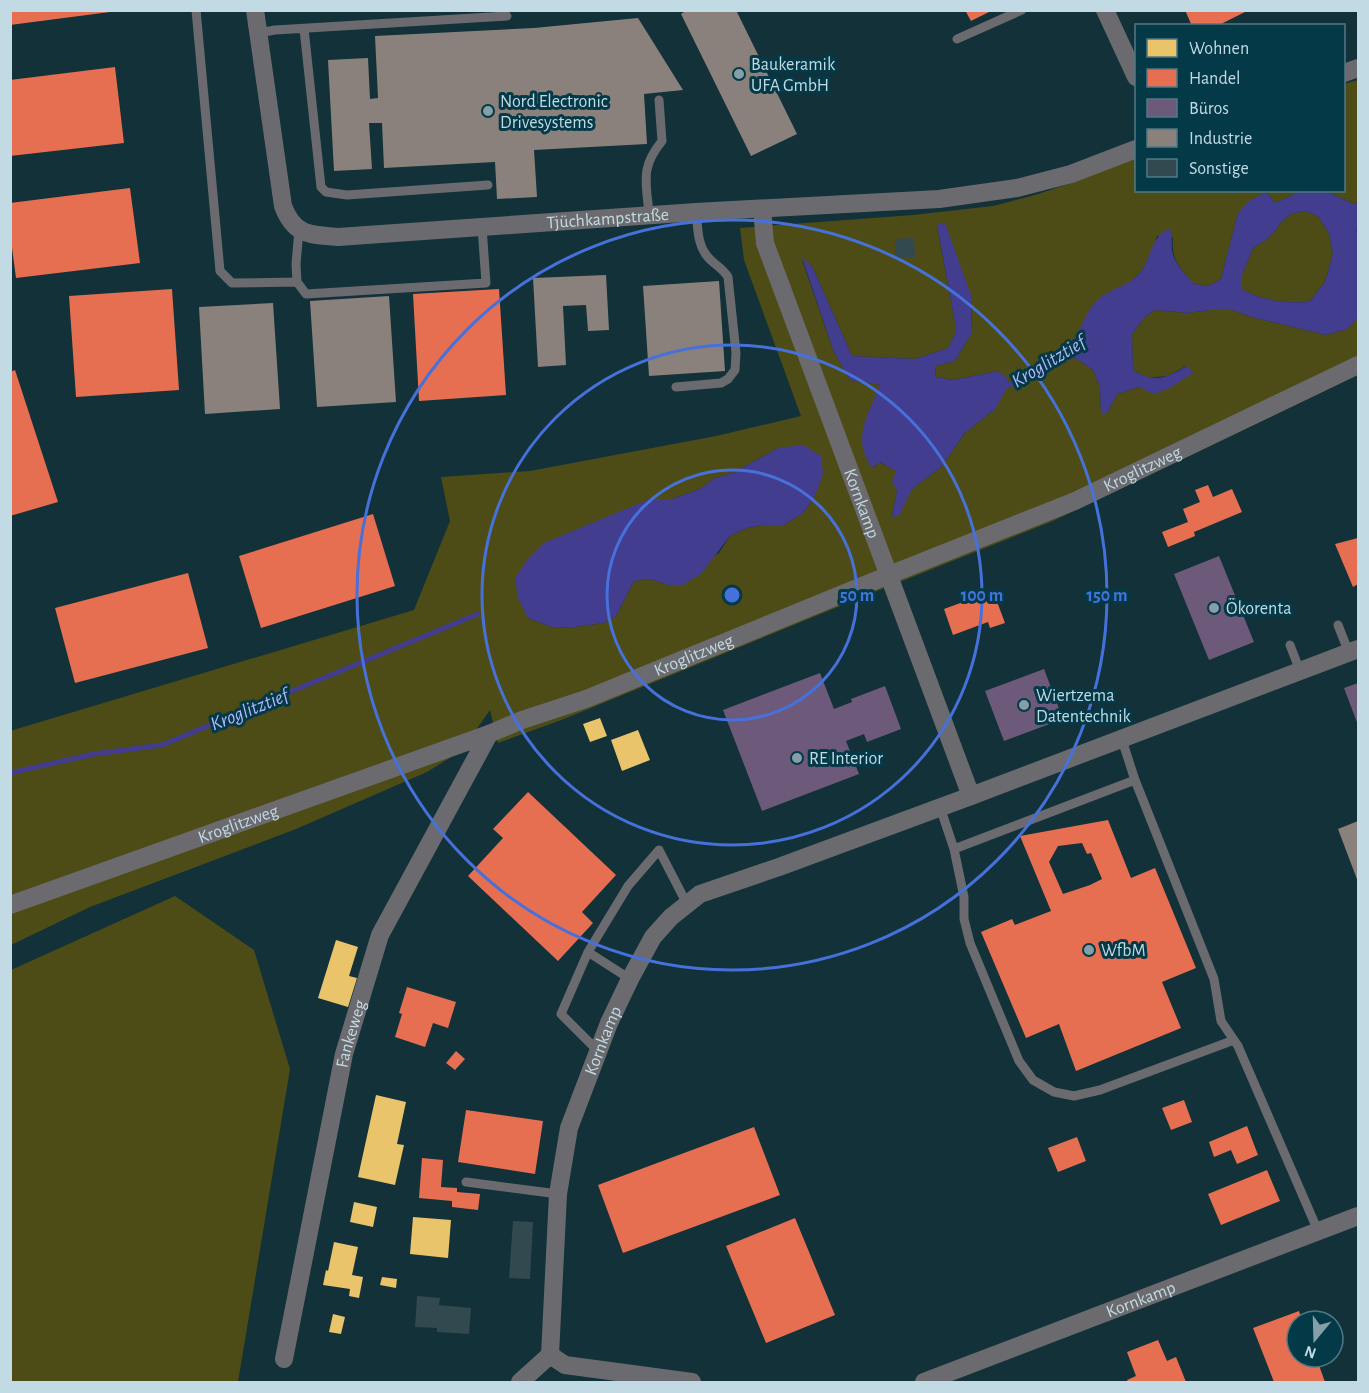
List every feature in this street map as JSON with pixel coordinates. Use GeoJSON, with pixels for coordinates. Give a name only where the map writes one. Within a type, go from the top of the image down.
{"type":"FeatureCollection","features":[{"type":"Feature","properties":{"kind":"street"},"geometry":{"type":"LineString","coordinates":[[255,10],[283,206],[289,220],[299,230]]}},
{"type":"Feature","properties":{"kind":"street"},"geometry":{"type":"LineString","coordinates":[[1105,10],[1135,73]]}},
{"type":"Feature","properties":{"kind":"street","name":"Tjüchkampstraße"},"geometry":{"type":"LineString","coordinates":[[299,230],[316,236],[338,237],[696,212],[939,199],[998,191],[1071,174],[1135,151]]}},
{"type":"Feature","properties":{"kind":"street","name":"Kornkamp"},"geometry":{"type":"LineString","coordinates":[[762,209],[765,243],[971,796]]}},
{"type":"Feature","properties":{"kind":"street","name":"Kroglitzweg"},"geometry":{"type":"LineString","coordinates":[[10,905],[597,695],[1075,501],[1359,365]]}},
{"type":"Feature","properties":{"kind":"street","name":"Kornkamp"},"geometry":{"type":"LineString","coordinates":[[550,1355],[558,1194],[569,1128],[598,1051],[630,980],[653,937],[671,917],[700,894],[780,867],[1122,740],[1354,651]]}},
{"type":"Feature","properties":{"kind":"street","name":"Fankeweg"},"geometry":{"type":"LineString","coordinates":[[284,1359],[344,1054],[380,935],[489,734]]}},
{"type":"Feature","properties":{"kind":"street","name":"Kornkamp"},"geometry":{"type":"LineString","coordinates":[[924,1383],[1359,1216]]}},
{"type":"Feature","properties":{"kind":"street"},"geometry":{"type":"LineString","coordinates":[[520,1383],[550,1355],[566,1365],[692,1383]]}},
{"type":"Feature","properties":{"kind":"lane"},"geometry":{"type":"LineString","coordinates":[[196,10],[220,270],[232,283],[297,282]]}},
{"type":"Feature","properties":{"kind":"lane"},"geometry":{"type":"LineString","coordinates":[[957,39],[1022,10]]}},
{"type":"Feature","properties":{"kind":"lane"},"geometry":{"type":"LineString","coordinates":[[258,33],[507,16]]}},
{"type":"Feature","properties":{"kind":"lane"},"geometry":{"type":"LineString","coordinates":[[304,29],[321,187],[326,192],[347,195],[488,185]]}},
{"type":"Feature","properties":{"kind":"lane"},"geometry":{"type":"LineString","coordinates":[[649,216],[646,167],[652,153],[662,141],[659,100]]}},
{"type":"Feature","properties":{"kind":"lane"},"geometry":{"type":"LineString","coordinates":[[676,387],[721,383],[728,379],[735,370],[736,353],[728,277],[722,267],[708,258],[701,247],[696,212]]}},
{"type":"Feature","properties":{"kind":"lane"},"geometry":{"type":"LineString","coordinates":[[299,230],[297,282],[306,294],[486,283],[482,227]]}},
{"type":"Feature","properties":{"kind":"lane"},"geometry":{"type":"LineString","coordinates":[[1338,626],[1354,651]]}},
{"type":"Feature","properties":{"kind":"lane"},"geometry":{"type":"LineString","coordinates":[[1290,645],[1300,671]]}},
{"type":"Feature","properties":{"kind":"lane"},"geometry":{"type":"LineString","coordinates":[[1122,740],[1214,979],[1221,1021],[1238,1046],[1318,1232]]}},
{"type":"Feature","properties":{"kind":"lane"},"geometry":{"type":"LineString","coordinates":[[954,849],[1136,780]]}},
{"type":"Feature","properties":{"kind":"lane"},"geometry":{"type":"LineString","coordinates":[[940,807],[954,849],[964,897],[964,919],[969,943],[1019,1061],[1033,1080],[1054,1092],[1074,1096],[1100,1090],[1234,1040]]}},
{"type":"Feature","properties":{"kind":"lane"},"geometry":{"type":"LineString","coordinates":[[598,1051],[561,1014],[588,952],[628,886],[659,850],[687,904]]}},
{"type":"Feature","properties":{"kind":"lane"},"geometry":{"type":"LineString","coordinates":[[588,952],[630,980]]}},
{"type":"Feature","properties":{"kind":"lane"},"geometry":{"type":"LineString","coordinates":[[466,1182],[558,1194]]}},
{"type":"Feature","properties":{"kind":"shaded area"},"geometry":{"type":"Polygon","coordinates":[[[1358,80],[1358,203],[1354,204],[1327,192],[1345,192],[1345,84],[1358,80]]]}},
{"type":"Feature","properties":{"kind":"shaded area"},"geometry":{"type":"Polygon","coordinates":[[[1135,156],[1135,192],[1266,192],[1238,213],[1221,279],[1208,286],[1194,284],[1177,263],[1173,252],[1173,237],[1157,236],[1152,252],[1141,272],[1130,282],[1101,297],[1071,343],[1052,362],[1075,358],[1093,370],[1100,387],[1101,413],[1107,413],[1117,394],[1193,373],[1186,366],[1168,376],[1147,378],[1133,370],[1132,334],[1145,317],[1155,310],[1187,313],[1232,310],[1255,318],[1326,335],[1347,329],[1358,318],[1358,375],[1053,521],[564,719],[498,743],[490,710],[461,751],[427,772],[296,829],[90,907],[11,945],[10,731],[414,610],[450,521],[441,477],[530,471],[716,436],[801,416],[744,260],[740,228],[913,215],[993,206],[1080,180],[1135,156]],[[937,226],[955,322],[955,334],[948,348],[915,359],[852,356],[812,266],[802,260],[834,352],[850,380],[881,385],[868,413],[873,468],[879,462],[897,471],[897,490],[892,517],[912,489],[941,467],[965,433],[996,408],[998,371],[953,380],[935,377],[936,366],[955,361],[971,334],[972,298],[937,226]],[[778,448],[733,473],[715,478],[702,488],[672,499],[650,499],[528,618],[554,628],[604,623],[616,616],[634,581],[649,579],[669,585],[719,553],[730,536],[744,529],[761,525],[784,525],[803,513],[815,496],[778,448]]]}},
{"type":"Feature","properties":{"kind":"shaded area"},"geometry":{"type":"Polygon","coordinates":[[[1266,192],[1295,192],[1293,195],[1275,203],[1266,192]]]}},
{"type":"Feature","properties":{"kind":"shaded area"},"geometry":{"type":"Polygon","coordinates":[[[1266,192],[1275,203],[1295,192],[1327,192],[1354,204],[1358,203],[1358,228],[1356,230],[1358,233],[1358,318],[1347,329],[1326,335],[1255,318],[1232,310],[1187,313],[1155,310],[1145,317],[1132,334],[1133,370],[1154,378],[1166,376],[1187,366],[1193,373],[1168,389],[1154,394],[1139,387],[1117,394],[1107,413],[1101,414],[1100,387],[1093,370],[1075,358],[1051,363],[1071,343],[1096,302],[1140,273],[1155,241],[1164,231],[1170,229],[1173,255],[1184,273],[1194,284],[1208,286],[1221,279],[1238,213],[1249,201],[1266,192]],[[1306,211],[1291,214],[1264,241],[1253,248],[1242,275],[1242,289],[1274,300],[1309,302],[1325,282],[1333,253],[1329,234],[1319,217],[1306,211]]]}},
{"type":"Feature","properties":{"kind":"shaded area"},"geometry":{"type":"Polygon","coordinates":[[[1306,211],[1319,217],[1329,234],[1333,253],[1325,282],[1309,302],[1274,300],[1242,289],[1242,275],[1253,248],[1264,241],[1291,214],[1306,211]]]}},
{"type":"Feature","properties":{"kind":"shaded area"},"geometry":{"type":"Polygon","coordinates":[[[945,223],[972,298],[971,334],[955,361],[936,366],[935,377],[953,380],[998,371],[1006,377],[1009,384],[996,408],[965,433],[941,467],[912,489],[899,516],[892,517],[897,490],[892,482],[896,471],[880,462],[872,468],[866,457],[862,436],[880,385],[850,380],[834,352],[802,258],[812,266],[852,356],[915,359],[948,348],[955,334],[955,322],[937,225],[945,223]]]}},
{"type":"Feature","properties":{"kind":"shaded area"},"geometry":{"type":"Polygon","coordinates":[[[803,445],[821,456],[823,474],[815,496],[803,513],[784,525],[761,525],[744,529],[730,536],[701,574],[681,586],[649,579],[634,581],[616,616],[604,623],[554,628],[528,618],[518,598],[515,578],[527,560],[544,543],[650,499],[672,499],[702,488],[715,478],[733,473],[778,448],[803,445]]]}},
{"type":"Feature","properties":{"kind":"shaded area"},"geometry":{"type":"Polygon","coordinates":[[[175,896],[254,950],[290,1069],[238,1382],[11,1382],[11,970],[175,896]]]}},
{"type":"Feature","properties":{"kind":"building: Wohnen"},"geometry":{"type":"Polygon","coordinates":[[[600,718],[607,736],[590,742],[583,724],[600,718]]]}},
{"type":"Feature","properties":{"kind":"building: Wohnen"},"geometry":{"type":"Polygon","coordinates":[[[638,730],[650,760],[622,771],[611,740],[638,730]]]}},
{"type":"Feature","properties":{"kind":"building: Wohnen"},"geometry":{"type":"Polygon","coordinates":[[[336,940],[358,947],[349,976],[357,978],[348,1007],[318,998],[336,940]]]}},
{"type":"Feature","properties":{"kind":"building: Wohnen"},"geometry":{"type":"Polygon","coordinates":[[[376,1095],[406,1102],[397,1144],[404,1145],[395,1185],[358,1177],[376,1095]]]}},
{"type":"Feature","properties":{"kind":"building: Wohnen"},"geometry":{"type":"Polygon","coordinates":[[[354,1202],[377,1207],[373,1227],[350,1222],[354,1202]]]}},
{"type":"Feature","properties":{"kind":"building: Wohnen"},"geometry":{"type":"Polygon","coordinates":[[[413,1217],[451,1220],[448,1258],[410,1254],[413,1217]]]}},
{"type":"Feature","properties":{"kind":"building: Wohnen"},"geometry":{"type":"Polygon","coordinates":[[[334,1242],[358,1247],[352,1275],[363,1277],[359,1298],[349,1296],[350,1289],[323,1285],[334,1242]]]}},
{"type":"Feature","properties":{"kind":"building: Wohnen"},"geometry":{"type":"Polygon","coordinates":[[[382,1277],[397,1279],[396,1288],[380,1285],[382,1277]]]}},
{"type":"Feature","properties":{"kind":"building: Wohnen"},"geometry":{"type":"Polygon","coordinates":[[[333,1314],[345,1317],[341,1334],[329,1332],[333,1314]]]}},
{"type":"Feature","properties":{"kind":"building: Handel"},"geometry":{"type":"Polygon","coordinates":[[[10,10],[110,10],[110,12],[10,25],[10,10]]]}},
{"type":"Feature","properties":{"kind":"building: Handel"},"geometry":{"type":"Polygon","coordinates":[[[965,10],[993,10],[971,21],[965,10]]]}},
{"type":"Feature","properties":{"kind":"building: Handel"},"geometry":{"type":"Polygon","coordinates":[[[1185,10],[1249,10],[1221,24],[1191,24],[1185,10]]]}},
{"type":"Feature","properties":{"kind":"building: Handel"},"geometry":{"type":"Polygon","coordinates":[[[115,67],[124,143],[10,156],[10,80],[115,67]]]}},
{"type":"Feature","properties":{"kind":"building: Handel"},"geometry":{"type":"Polygon","coordinates":[[[130,188],[140,263],[16,278],[10,233],[10,203],[130,188]]]}},
{"type":"Feature","properties":{"kind":"building: Handel"},"geometry":{"type":"Polygon","coordinates":[[[172,289],[179,390],[76,397],[69,296],[172,289]]]}},
{"type":"Feature","properties":{"kind":"building: Handel"},"geometry":{"type":"Polygon","coordinates":[[[499,289],[506,395],[419,401],[413,294],[499,289]]]}},
{"type":"Feature","properties":{"kind":"building: Handel"},"geometry":{"type":"Polygon","coordinates":[[[15,370],[58,502],[10,516],[10,372],[15,370]]]}},
{"type":"Feature","properties":{"kind":"building: Handel"},"geometry":{"type":"Polygon","coordinates":[[[1208,485],[1213,497],[1232,489],[1242,512],[1194,532],[1195,536],[1168,547],[1162,532],[1188,522],[1183,509],[1200,502],[1195,490],[1208,485]]]}},
{"type":"Feature","properties":{"kind":"building: Handel"},"geometry":{"type":"Polygon","coordinates":[[[373,514],[395,586],[261,628],[239,556],[373,514]]]}},
{"type":"Feature","properties":{"kind":"building: Handel"},"geometry":{"type":"Polygon","coordinates":[[[1358,538],[1358,584],[1353,587],[1335,544],[1358,538]]]}},
{"type":"Feature","properties":{"kind":"building: Handel"},"geometry":{"type":"Polygon","coordinates":[[[188,573],[208,648],[75,683],[55,608],[188,573]]]}},
{"type":"Feature","properties":{"kind":"building: Handel"},"geometry":{"type":"Polygon","coordinates":[[[993,591],[1005,623],[990,628],[988,622],[953,635],[944,609],[993,591]]]}},
{"type":"Feature","properties":{"kind":"building: Handel"},"geometry":{"type":"Polygon","coordinates":[[[528,792],[616,875],[582,912],[593,923],[558,961],[468,876],[503,838],[493,829],[528,792]]]}},
{"type":"Feature","properties":{"kind":"building: Handel","name":"WfbM"},"geometry":{"type":"Polygon","coordinates":[[[1108,820],[1131,878],[1155,868],[1196,968],[1162,982],[1181,1028],[1076,1071],[1059,1024],[1026,1038],[981,932],[1012,919],[1015,925],[1051,911],[1020,836],[1108,820]],[[1082,843],[1058,846],[1049,862],[1063,894],[1102,879],[1091,853],[1087,854],[1082,843]]]}},
{"type":"Feature","properties":{"kind":"building: Handel"},"geometry":{"type":"Polygon","coordinates":[[[407,987],[456,1002],[448,1028],[433,1023],[425,1047],[395,1037],[407,987]]]}},
{"type":"Feature","properties":{"kind":"building: Handel"},"geometry":{"type":"Polygon","coordinates":[[[456,1051],[465,1059],[455,1070],[446,1063],[456,1051]]]}},
{"type":"Feature","properties":{"kind":"building: Handel"},"geometry":{"type":"Polygon","coordinates":[[[1184,1100],[1192,1122],[1171,1130],[1162,1108],[1184,1100]]]}},
{"type":"Feature","properties":{"kind":"building: Handel"},"geometry":{"type":"Polygon","coordinates":[[[466,1110],[543,1121],[535,1174],[458,1162],[466,1110]]]}},
{"type":"Feature","properties":{"kind":"building: Handel"},"geometry":{"type":"Polygon","coordinates":[[[1247,1126],[1258,1155],[1237,1164],[1231,1150],[1214,1157],[1209,1142],[1247,1126]]]}},
{"type":"Feature","properties":{"kind":"building: Handel"},"geometry":{"type":"Polygon","coordinates":[[[754,1127],[780,1195],[623,1253],[598,1185],[754,1127]]]}},
{"type":"Feature","properties":{"kind":"building: Handel"},"geometry":{"type":"Polygon","coordinates":[[[1077,1137],[1086,1161],[1058,1172],[1048,1148],[1077,1137]]]}},
{"type":"Feature","properties":{"kind":"building: Handel"},"geometry":{"type":"Polygon","coordinates":[[[422,1158],[443,1160],[441,1187],[457,1188],[457,1192],[480,1194],[478,1210],[452,1207],[452,1201],[419,1198],[422,1158]]]}},
{"type":"Feature","properties":{"kind":"building: Handel"},"geometry":{"type":"Polygon","coordinates":[[[1267,1170],[1280,1201],[1221,1225],[1208,1194],[1267,1170]]]}},
{"type":"Feature","properties":{"kind":"building: Handel"},"geometry":{"type":"Polygon","coordinates":[[[795,1218],[835,1315],[766,1343],[726,1246],[795,1218]]]}},
{"type":"Feature","properties":{"kind":"building: Handel"},"geometry":{"type":"Polygon","coordinates":[[[1285,1316],[1285,1369],[1320,1369],[1325,1382],[1274,1382],[1253,1328],[1285,1316]]]}},
{"type":"Feature","properties":{"kind":"building: Handel"},"geometry":{"type":"Polygon","coordinates":[[[1158,1340],[1167,1361],[1176,1357],[1186,1382],[1128,1382],[1127,1380],[1136,1376],[1127,1352],[1158,1340]]]}},
{"type":"Feature","properties":{"kind":"building: Büros","name":"Ökorenta"},"geometry":{"type":"Polygon","coordinates":[[[1219,556],[1254,642],[1209,660],[1174,574],[1219,556]]]}},
{"type":"Feature","properties":{"kind":"building: Büros","name":"Wiertzema Datentechnik"},"geometry":{"type":"Polygon","coordinates":[[[1044,669],[1063,719],[1004,741],[985,691],[1044,669]]]}},
{"type":"Feature","properties":{"kind":"building: Büros","name":"RE Interior"},"geometry":{"type":"Polygon","coordinates":[[[820,673],[834,709],[852,702],[851,699],[885,686],[901,729],[867,742],[864,734],[846,741],[859,774],[762,811],[723,710],[820,673]]]}},
{"type":"Feature","properties":{"kind":"building: Büros"},"geometry":{"type":"Polygon","coordinates":[[[1358,683],[1358,725],[1344,688],[1358,683]]]}},
{"type":"Feature","properties":{"kind":"building: Industrie","name":"Baukeramik UFA GmbH"},"geometry":{"type":"Polygon","coordinates":[[[687,10],[736,10],[797,134],[751,156],[681,14],[687,10]]]}},
{"type":"Feature","properties":{"kind":"building: Industrie","name":"Nord Electronic Drivesystems"},"geometry":{"type":"Polygon","coordinates":[[[638,18],[683,90],[644,94],[647,144],[534,150],[537,197],[497,199],[495,162],[384,168],[382,123],[369,123],[372,169],[334,171],[328,60],[368,58],[370,99],[378,98],[375,36],[534,28],[638,18]]]}},
{"type":"Feature","properties":{"kind":"building: Industrie"},"geometry":{"type":"Polygon","coordinates":[[[606,275],[609,330],[588,331],[586,305],[563,306],[566,365],[538,367],[533,278],[606,275]]]}},
{"type":"Feature","properties":{"kind":"building: Industrie"},"geometry":{"type":"Polygon","coordinates":[[[719,281],[725,371],[649,376],[643,286],[719,281]]]}},
{"type":"Feature","properties":{"kind":"building: Industrie"},"geometry":{"type":"Polygon","coordinates":[[[389,296],[396,402],[317,407],[310,301],[389,296]]]}},
{"type":"Feature","properties":{"kind":"building: Industrie"},"geometry":{"type":"Polygon","coordinates":[[[273,303],[280,409],[205,414],[199,307],[273,303]]]}},
{"type":"Feature","properties":{"kind":"building: Industrie"},"geometry":{"type":"Polygon","coordinates":[[[1358,821],[1358,882],[1338,829],[1358,821]]]}},
{"type":"Feature","properties":{"kind":"building: Sonstige"},"geometry":{"type":"Polygon","coordinates":[[[914,238],[915,257],[896,258],[895,239],[914,238]]]}},
{"type":"Feature","properties":{"kind":"building: Sonstige"},"geometry":{"type":"Polygon","coordinates":[[[513,1221],[533,1222],[530,1279],[509,1278],[513,1221]]]}},
{"type":"Feature","properties":{"kind":"building: Sonstige"},"geometry":{"type":"Polygon","coordinates":[[[417,1296],[440,1298],[439,1305],[471,1308],[469,1334],[437,1332],[437,1328],[415,1327],[417,1296]]]}},
{"type":"Feature","properties":{"kind":"waterway","name":"Kroglitztief"},"geometry":{"type":"LineString","coordinates":[[1005,387],[1055,360]]}},
{"type":"Feature","properties":{"kind":"waterway","name":"Kroglitztief"},"geometry":{"type":"LineString","coordinates":[[10,773],[94,754],[162,745],[478,614]]}},
{"type":"Feature","properties":{"kind":"place","name":"Baukeramik UFA GmbH"},"geometry":{"type":"Point","coordinates":[739,74]}},
{"type":"Feature","properties":{"kind":"place","name":"Nord Electronic Drivesystems"},"geometry":{"type":"Point","coordinates":[488,111]}},
{"type":"Feature","properties":{"kind":"place","name":"Ökorenta"},"geometry":{"type":"Point","coordinates":[1214,608]}},
{"type":"Feature","properties":{"kind":"place","name":"Wiertzema Datentechnik"},"geometry":{"type":"Point","coordinates":[1024,705]}},
{"type":"Feature","properties":{"kind":"place","name":"RE Interior"},"geometry":{"type":"Point","coordinates":[797,758]}},
{"type":"Feature","properties":{"kind":"place","name":"WfbM"},"geometry":{"type":"Point","coordinates":[1089,950]}}]}
